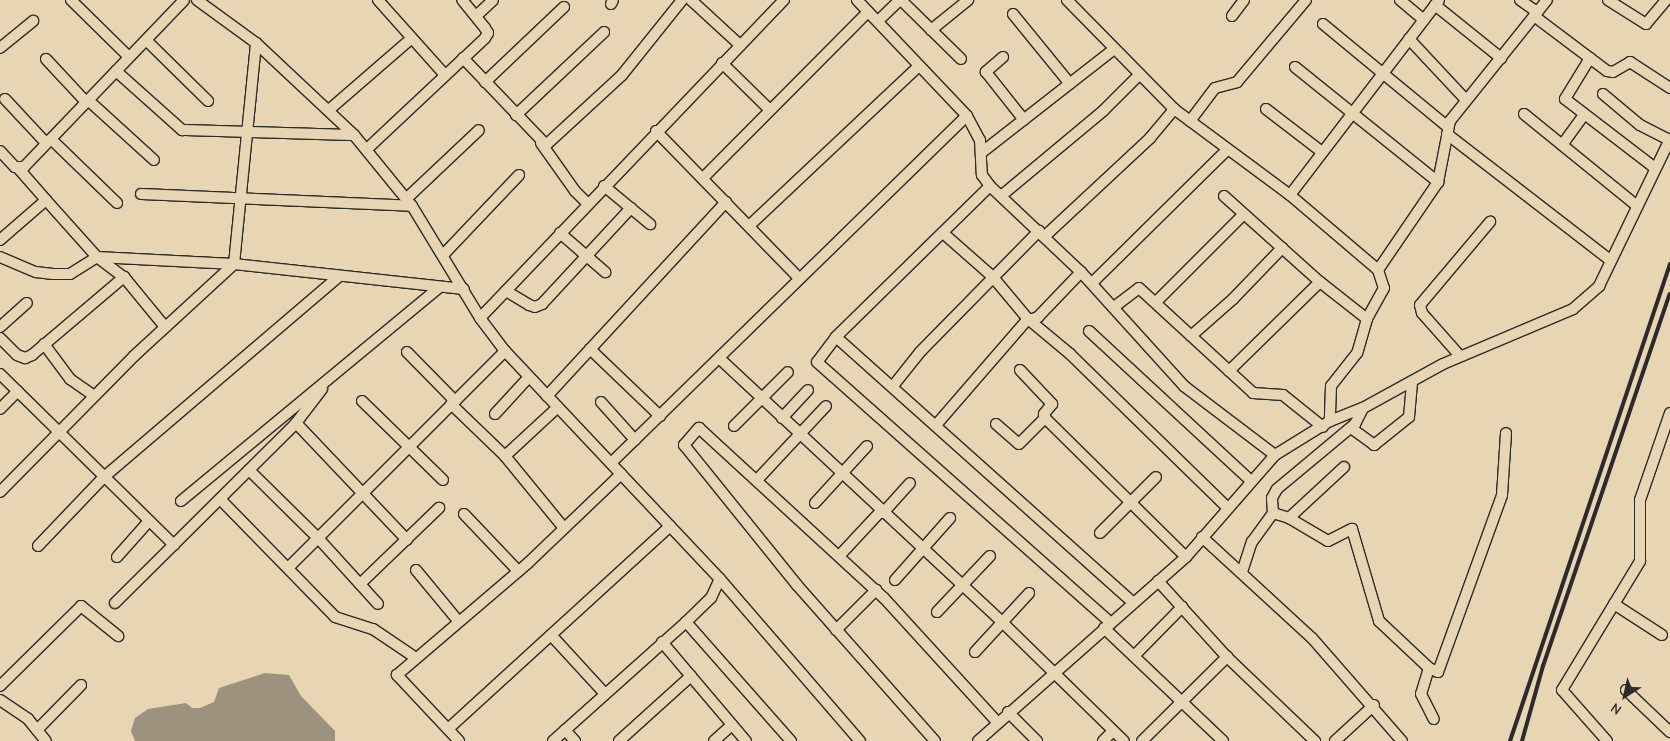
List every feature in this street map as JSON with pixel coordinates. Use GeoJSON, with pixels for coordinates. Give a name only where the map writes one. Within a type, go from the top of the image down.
{"type":"FeatureCollection","features":[{"type":"Feature","properties":{"kind":"street"},"geometry":{"type":"LineString","coordinates":[[71,0],[129,57]]}},
{"type":"Feature","properties":{"kind":"street"},"geometry":{"type":"LineString","coordinates":[[18,169],[49,141],[184,0]]}},
{"type":"Feature","properties":{"kind":"street"},"geometry":{"type":"LineString","coordinates":[[197,0],[256,43],[330,109],[367,149],[409,203],[444,254],[480,318],[505,351],[720,578],[860,741]]}},
{"type":"Feature","properties":{"kind":"street"},"geometry":{"type":"LineString","coordinates":[[378,0],[445,75]]}},
{"type":"Feature","properties":{"kind":"street"},"geometry":{"type":"LineString","coordinates":[[367,149],[488,33],[462,0]]}},
{"type":"Feature","properties":{"kind":"street"},"geometry":{"type":"LineString","coordinates":[[476,16],[493,0]]}},
{"type":"Feature","properties":{"kind":"street"},"geometry":{"type":"LineString","coordinates":[[541,143],[550,143],[622,75],[682,0]]}},
{"type":"Feature","properties":{"kind":"street"},"geometry":{"type":"LineString","coordinates":[[691,0],[740,45]]}},
{"type":"Feature","properties":{"kind":"street"},"geometry":{"type":"LineString","coordinates":[[480,318],[656,131],[784,0]]}},
{"type":"Feature","properties":{"kind":"street"},"geometry":{"type":"LineString","coordinates":[[857,0],[967,116],[980,140],[982,175],[990,186],[1092,283],[1184,386],[1275,455]]}},
{"type":"Feature","properties":{"kind":"street"},"geometry":{"type":"LineString","coordinates":[[878,21],[901,0],[961,59]]}},
{"type":"Feature","properties":{"kind":"street"},"geometry":{"type":"LineString","coordinates":[[932,30],[968,0]]}},
{"type":"Feature","properties":{"kind":"street"},"geometry":{"type":"LineString","coordinates":[[1067,0],[1174,109],[1290,195],[1378,270],[1384,288],[1366,319],[1357,353],[1331,386],[1327,424]]}},
{"type":"Feature","properties":{"kind":"street"},"geometry":{"type":"LineString","coordinates":[[1232,16],[1244,0]]}},
{"type":"Feature","properties":{"kind":"street"},"geometry":{"type":"LineString","coordinates":[[1190,121],[1215,88],[1237,82],[1306,0]]}},
{"type":"Feature","properties":{"kind":"street"},"geometry":{"type":"LineString","coordinates":[[1400,0],[1424,20]]}},
{"type":"Feature","properties":{"kind":"street"},"geometry":{"type":"LineString","coordinates":[[1520,0],[1590,58],[1610,72],[1630,62],[1670,88]]}},
{"type":"Feature","properties":{"kind":"street"},"geometry":{"type":"LineString","coordinates":[[1378,270],[1438,182],[1448,130],[1466,100],[1547,0]]}},
{"type":"Feature","properties":{"kind":"street"},"geometry":{"type":"LineString","coordinates":[[1608,0],[1646,24],[1662,1]]}},
{"type":"Feature","properties":{"kind":"street"},"geometry":{"type":"LineString","coordinates":[[1290,195],[1437,2],[1501,58]]}},
{"type":"Feature","properties":{"kind":"street"},"geometry":{"type":"LineString","coordinates":[[485,82],[564,7]]}},
{"type":"Feature","properties":{"kind":"street"},"geometry":{"type":"LineString","coordinates":[[702,178],[868,12]]}},
{"type":"Feature","properties":{"kind":"street"},"geometry":{"type":"LineString","coordinates":[[1013,14],[1070,84]]}},
{"type":"Feature","properties":{"kind":"street"},"geometry":{"type":"LineString","coordinates":[[0,48],[33,21]]}},
{"type":"Feature","properties":{"kind":"street"},"geometry":{"type":"LineString","coordinates":[[1323,24],[1383,72],[1448,130],[1610,260]]}},
{"type":"Feature","properties":{"kind":"street"},"geometry":{"type":"LineString","coordinates":[[516,115],[604,32]]}},
{"type":"Feature","properties":{"kind":"street"},"geometry":{"type":"LineString","coordinates":[[330,109],[412,38]]}},
{"type":"Feature","properties":{"kind":"street"},"geometry":{"type":"LineString","coordinates":[[1409,39],[1466,100]]}},
{"type":"Feature","properties":{"kind":"street"},"geometry":{"type":"LineString","coordinates":[[146,40],[208,101]]}},
{"type":"Feature","properties":{"kind":"street"},"geometry":{"type":"LineString","coordinates":[[0,492],[58,431],[165,327],[234,264],[256,43]]}},
{"type":"Feature","properties":{"kind":"street"},"geometry":{"type":"LineString","coordinates":[[981,153],[1114,49]]}},
{"type":"Feature","properties":{"kind":"street"},"geometry":{"type":"LineString","coordinates":[[1003,57],[986,72],[1024,120]]}},
{"type":"Feature","properties":{"kind":"street"},"geometry":{"type":"LineString","coordinates":[[463,58],[541,143],[588,204]]}},
{"type":"Feature","properties":{"kind":"street"},"geometry":{"type":"LineString","coordinates":[[1590,58],[1565,96],[1567,102],[1655,168]]}},
{"type":"Feature","properties":{"kind":"street"},"geometry":{"type":"LineString","coordinates":[[46,59],[87,101],[154,160]]}},
{"type":"Feature","properties":{"kind":"street"},"geometry":{"type":"LineString","coordinates":[[722,63],[770,110]]}},
{"type":"Feature","properties":{"kind":"street"},"geometry":{"type":"LineString","coordinates":[[750,226],[920,66]]}},
{"type":"Feature","properties":{"kind":"street"},"geometry":{"type":"LineString","coordinates":[[1295,67],[1438,182]]}},
{"type":"Feature","properties":{"kind":"street"},"geometry":{"type":"LineString","coordinates":[[116,71],[182,130],[354,135]]}},
{"type":"Feature","properties":{"kind":"street"},"geometry":{"type":"LineString","coordinates":[[1001,196],[1108,106],[1140,74]]}},
{"type":"Feature","properties":{"kind":"street"},"geometry":{"type":"LineString","coordinates":[[978,741],[1008,712],[1054,674],[1186,557],[1275,455],[1327,424],[1363,408],[1460,356],[1573,309],[1598,286],[1636,205],[1670,139],[1640,125],[1602,94]]}},
{"type":"Feature","properties":{"kind":"street"},"geometry":{"type":"LineString","coordinates":[[5,99],[117,203]]}},
{"type":"Feature","properties":{"kind":"street"},"geometry":{"type":"LineString","coordinates":[[893,386],[920,352],[992,276],[1150,138],[1174,109]]}},
{"type":"Feature","properties":{"kind":"street"},"geometry":{"type":"LineString","coordinates":[[1266,109],[1322,152]]}},
{"type":"Feature","properties":{"kind":"street"},"geometry":{"type":"LineString","coordinates":[[1524,114],[1636,205]]}},
{"type":"Feature","properties":{"kind":"street"},"geometry":{"type":"LineString","coordinates":[[1562,145],[1584,114]]}},
{"type":"Feature","properties":{"kind":"street"},"geometry":{"type":"LineString","coordinates":[[611,463],[967,116]]}},
{"type":"Feature","properties":{"kind":"street"},"geometry":{"type":"LineString","coordinates":[[141,194],[241,199],[409,203],[479,130]]}},
{"type":"Feature","properties":{"kind":"street"},"geometry":{"type":"LineString","coordinates":[[656,131],[800,279]]}},
{"type":"Feature","properties":{"kind":"street"},"geometry":{"type":"LineString","coordinates":[[1092,283],[1227,150]]}},
{"type":"Feature","properties":{"kind":"street"},"geometry":{"type":"LineString","coordinates":[[0,152],[18,169],[97,257],[124,277],[165,327]]}},
{"type":"Feature","properties":{"kind":"street"},"geometry":{"type":"LineString","coordinates":[[444,254],[519,175]]}},
{"type":"Feature","properties":{"kind":"street"},"geometry":{"type":"LineString","coordinates":[[604,186],[650,224]]}},
{"type":"Feature","properties":{"kind":"street"},"geometry":{"type":"LineString","coordinates":[[990,186],[836,337],[821,354],[818,365],[1108,626],[1134,656],[1223,741]]}},
{"type":"Feature","properties":{"kind":"street"},"geometry":{"type":"LineString","coordinates":[[1224,196],[1320,282],[1366,319]]}},
{"type":"Feature","properties":{"kind":"street"},"geometry":{"type":"LineString","coordinates":[[0,240],[46,200]]}},
{"type":"Feature","properties":{"kind":"street"},"geometry":{"type":"LineString","coordinates":[[547,396],[726,202]]}},
{"type":"Feature","properties":{"kind":"street"},"geometry":{"type":"LineString","coordinates":[[506,290],[535,307],[632,208]]}},
{"type":"Feature","properties":{"kind":"street"},"geometry":{"type":"LineString","coordinates":[[1156,302],[1244,214]]}},
{"type":"Feature","properties":{"kind":"street"},"geometry":{"type":"LineString","coordinates":[[1460,356],[1422,313],[1420,305],[1490,222]]}},
{"type":"Feature","properties":{"kind":"street"},"geometry":{"type":"LineString","coordinates":[[560,233],[605,272]]}},
{"type":"Feature","properties":{"kind":"street"},"geometry":{"type":"LineString","coordinates":[[943,233],[992,276],[1029,320],[1070,354],[1228,508]]}},
{"type":"Feature","properties":{"kind":"street"},"geometry":{"type":"LineString","coordinates":[[1191,336],[1233,299],[1282,248]]}},
{"type":"Feature","properties":{"kind":"street"},"geometry":{"type":"LineString","coordinates":[[0,257],[36,272],[70,274],[97,257],[234,264],[464,289]]}},
{"type":"Feature","properties":{"kind":"street"},"geometry":{"type":"LineString","coordinates":[[936,425],[1029,320],[1038,317],[1081,272]]}},
{"type":"Feature","properties":{"kind":"street"},"geometry":{"type":"LineString","coordinates":[[38,546],[104,477],[339,276]]}},
{"type":"Feature","properties":{"kind":"street"},"geometry":{"type":"LineString","coordinates":[[0,338],[25,358],[124,277]]}},
{"type":"Feature","properties":{"kind":"street"},"geometry":{"type":"LineString","coordinates":[[1229,371],[1320,282]]}},
{"type":"Feature","properties":{"kind":"street"},"geometry":{"type":"LineString","coordinates":[[181,501],[440,287]]}},
{"type":"Feature","properties":{"kind":"street"},"geometry":{"type":"LineString","coordinates":[[1114,307],[1139,288],[1253,393],[1287,397],[1327,424]]}},
{"type":"Feature","properties":{"kind":"street"},"geometry":{"type":"LineString","coordinates":[[0,327],[27,303]]}},
{"type":"Feature","properties":{"kind":"street"},"geometry":{"type":"LineString","coordinates":[[1089,331],[1251,481]]}},
{"type":"Feature","properties":{"kind":"street"},"geometry":{"type":"LineString","coordinates":[[836,337],[1134,603]]}},
{"type":"Feature","properties":{"kind":"street"},"geometry":{"type":"LineString","coordinates":[[44,344],[70,379],[94,396]]}},
{"type":"Feature","properties":{"kind":"street"},"geometry":{"type":"LineString","coordinates":[[590,349],[660,416]]}},
{"type":"Feature","properties":{"kind":"street"},"geometry":{"type":"LineString","coordinates":[[288,568],[505,351]]}},
{"type":"Feature","properties":{"kind":"street"},"geometry":{"type":"LineString","coordinates":[[407,352],[505,456],[564,528]]}},
{"type":"Feature","properties":{"kind":"street"},"geometry":{"type":"LineString","coordinates":[[719,358],[1002,622],[1124,741]]}},
{"type":"Feature","properties":{"kind":"street"},"geometry":{"type":"LineString","coordinates":[[996,424],[1019,444],[1045,418],[1044,414],[1052,404],[1020,370]]}},
{"type":"Feature","properties":{"kind":"street"},"geometry":{"type":"LineString","coordinates":[[734,426],[788,372]]}},
{"type":"Feature","properties":{"kind":"street"},"geometry":{"type":"LineString","coordinates":[[0,374],[174,545]]}},
{"type":"Feature","properties":{"kind":"street"},"geometry":{"type":"LineString","coordinates":[[495,414],[529,377]]}},
{"type":"Feature","properties":{"kind":"street"},"geometry":{"type":"LineString","coordinates":[[115,603],[296,423],[326,381]]}},
{"type":"Feature","properties":{"kind":"street"},"geometry":{"type":"LineString","coordinates":[[1351,428],[1374,445],[1409,417],[1412,381]]}},
{"type":"Feature","properties":{"kind":"street"},"geometry":{"type":"LineString","coordinates":[[782,418],[808,390]]}},
{"type":"Feature","properties":{"kind":"street"},"geometry":{"type":"LineString","coordinates":[[0,409],[18,391]]}},
{"type":"Feature","properties":{"kind":"street"},"geometry":{"type":"LineString","coordinates":[[362,401],[443,480]]}},
{"type":"Feature","properties":{"kind":"street"},"geometry":{"type":"LineString","coordinates":[[601,402],[635,440]]}},
{"type":"Feature","properties":{"kind":"street"},"geometry":{"type":"LineString","coordinates":[[757,480],[826,406]]}},
{"type":"Feature","properties":{"kind":"street"},"geometry":{"type":"LineString","coordinates":[[505,456],[558,407]]}},
{"type":"Feature","properties":{"kind":"street"},"geometry":{"type":"LineString","coordinates":[[1242,572],[1252,542],[1274,513],[1272,498],[1277,489],[1351,428],[1363,408]]}},
{"type":"Feature","properties":{"kind":"street"},"geometry":{"type":"LineString","coordinates":[[1607,741],[1562,690],[1643,555],[1640,500],[1670,413]]}},
{"type":"Feature","properties":{"kind":"street"},"geometry":{"type":"LineString","coordinates":[[1045,418],[1186,557]]}},
{"type":"Feature","properties":{"kind":"street"},"geometry":{"type":"LineString","coordinates":[[296,423],[364,492],[407,540]]}},
{"type":"Feature","properties":{"kind":"street"},"geometry":{"type":"LineString","coordinates":[[935,741],[836,630],[704,471],[684,442],[702,428],[876,590],[998,723]]}},
{"type":"Feature","properties":{"kind":"street"},"geometry":{"type":"LineString","coordinates":[[1274,513],[1289,518],[1328,541],[1352,529],[1379,621],[1429,668],[1438,672],[1441,669],[1502,495],[1506,433]]}},
{"type":"Feature","properties":{"kind":"street"},"geometry":{"type":"LineString","coordinates":[[815,502],[867,446]]}},
{"type":"Feature","properties":{"kind":"street"},"geometry":{"type":"LineString","coordinates":[[1289,518],[1344,467]]}},
{"type":"Feature","properties":{"kind":"street"},"geometry":{"type":"LineString","coordinates":[[249,470],[318,538],[378,604]]}},
{"type":"Feature","properties":{"kind":"street"},"geometry":{"type":"LineString","coordinates":[[457,740],[397,675],[518,571],[621,474]]}},
{"type":"Feature","properties":{"kind":"street"},"geometry":{"type":"LineString","coordinates":[[1100,533],[1156,476]]}},
{"type":"Feature","properties":{"kind":"street"},"geometry":{"type":"LineString","coordinates":[[840,555],[910,483]]}},
{"type":"Feature","properties":{"kind":"street"},"geometry":{"type":"LineString","coordinates":[[220,499],[336,617],[373,629],[416,658]]}},
{"type":"Feature","properties":{"kind":"street"},"geometry":{"type":"LineString","coordinates":[[360,584],[439,508]]}},
{"type":"Feature","properties":{"kind":"street"},"geometry":{"type":"LineString","coordinates":[[464,514],[518,571]]}},
{"type":"Feature","properties":{"kind":"street"},"geometry":{"type":"LineString","coordinates":[[895,580],[950,518]]}},
{"type":"Feature","properties":{"kind":"street"},"geometry":{"type":"LineString","coordinates":[[117,557],[149,521]]}},
{"type":"Feature","properties":{"kind":"street"},"geometry":{"type":"LineString","coordinates":[[448,729],[670,526]]}},
{"type":"Feature","properties":{"kind":"street"},"geometry":{"type":"LineString","coordinates":[[1202,537],[1312,638],[1374,705],[1402,741]]}},
{"type":"Feature","properties":{"kind":"street"},"geometry":{"type":"LineString","coordinates":[[937,612],[990,556]]}},
{"type":"Feature","properties":{"kind":"street"},"geometry":{"type":"LineString","coordinates":[[416,570],[459,622]]}},
{"type":"Feature","properties":{"kind":"street"},"geometry":{"type":"LineString","coordinates":[[553,741],[711,598],[720,578]]}},
{"type":"Feature","properties":{"kind":"street"},"geometry":{"type":"LineString","coordinates":[[1158,581],[1227,657],[1315,741]]}},
{"type":"Feature","properties":{"kind":"street"},"geometry":{"type":"LineString","coordinates":[[836,630],[876,590]]}},
{"type":"Feature","properties":{"kind":"street"},"geometry":{"type":"LineString","coordinates":[[975,652],[1029,593]]}},
{"type":"Feature","properties":{"kind":"street"},"geometry":{"type":"LineString","coordinates":[[1614,604],[1662,635]]}},
{"type":"Feature","properties":{"kind":"street"},"geometry":{"type":"LineString","coordinates":[[0,686],[81,606],[118,636]]}},
{"type":"Feature","properties":{"kind":"street"},"geometry":{"type":"LineString","coordinates":[[1134,656],[1182,607]]}},
{"type":"Feature","properties":{"kind":"street"},"geometry":{"type":"LineString","coordinates":[[686,622],[791,741]]}},
{"type":"Feature","properties":{"kind":"street"},"geometry":{"type":"LineString","coordinates":[[551,635],[605,694]]}},
{"type":"Feature","properties":{"kind":"street"},"geometry":{"type":"LineString","coordinates":[[662,642],[746,741]]}},
{"type":"Feature","properties":{"kind":"street"},"geometry":{"type":"LineString","coordinates":[[1142,741],[1227,657]]}},
{"type":"Feature","properties":{"kind":"street"},"geometry":{"type":"LineString","coordinates":[[1429,668],[1422,694],[1434,719]]}},
{"type":"Feature","properties":{"kind":"street"},"geometry":{"type":"LineString","coordinates":[[619,741],[691,676]]}},
{"type":"Feature","properties":{"kind":"street"},"geometry":{"type":"LineString","coordinates":[[38,730],[81,685]]}},
{"type":"Feature","properties":{"kind":"street"},"geometry":{"type":"LineString","coordinates":[[1626,690],[1670,732]]}},
{"type":"Feature","properties":{"kind":"street"},"geometry":{"type":"LineString","coordinates":[[0,700],[38,730],[46,741]]}},
{"type":"Feature","properties":{"kind":"street"},"geometry":{"type":"LineString","coordinates":[[1335,741],[1374,705]]}},
{"type":"Feature","properties":{"kind":"street"},"geometry":{"type":"LineString","coordinates":[[1008,712],[1037,741]]}},
{"type":"Feature","properties":{"kind":"street"},"geometry":{"type":"LineString","coordinates":[[714,741],[732,725]]}},
{"type":"Feature","properties":{"kind":"street"},"geometry":{"type":"LineString","coordinates":[[565,730],[575,741]]}},
{"type":"Feature","properties":{"kind":"street"},"geometry":{"type":"LineString","coordinates":[[1103,741],[1114,731]]}},
{"type":"Feature","properties":{"kind":"shaded area"},"geometry":{"type":"Polygon","coordinates":[[[265,673],[289,675],[301,696],[335,731],[335,741],[135,741],[131,731],[135,718],[148,709],[186,703],[192,708],[200,708],[214,702],[219,688],[265,673]]]}},
{"type":"Feature","properties":{"kind":"railway"},"geometry":{"type":"LineString","coordinates":[[1510,741],[1670,264]]}},
{"type":"Feature","properties":{"kind":"railway"},"geometry":{"type":"LineString","coordinates":[[1522,741],[1543,666],[1670,294]]}}]}
